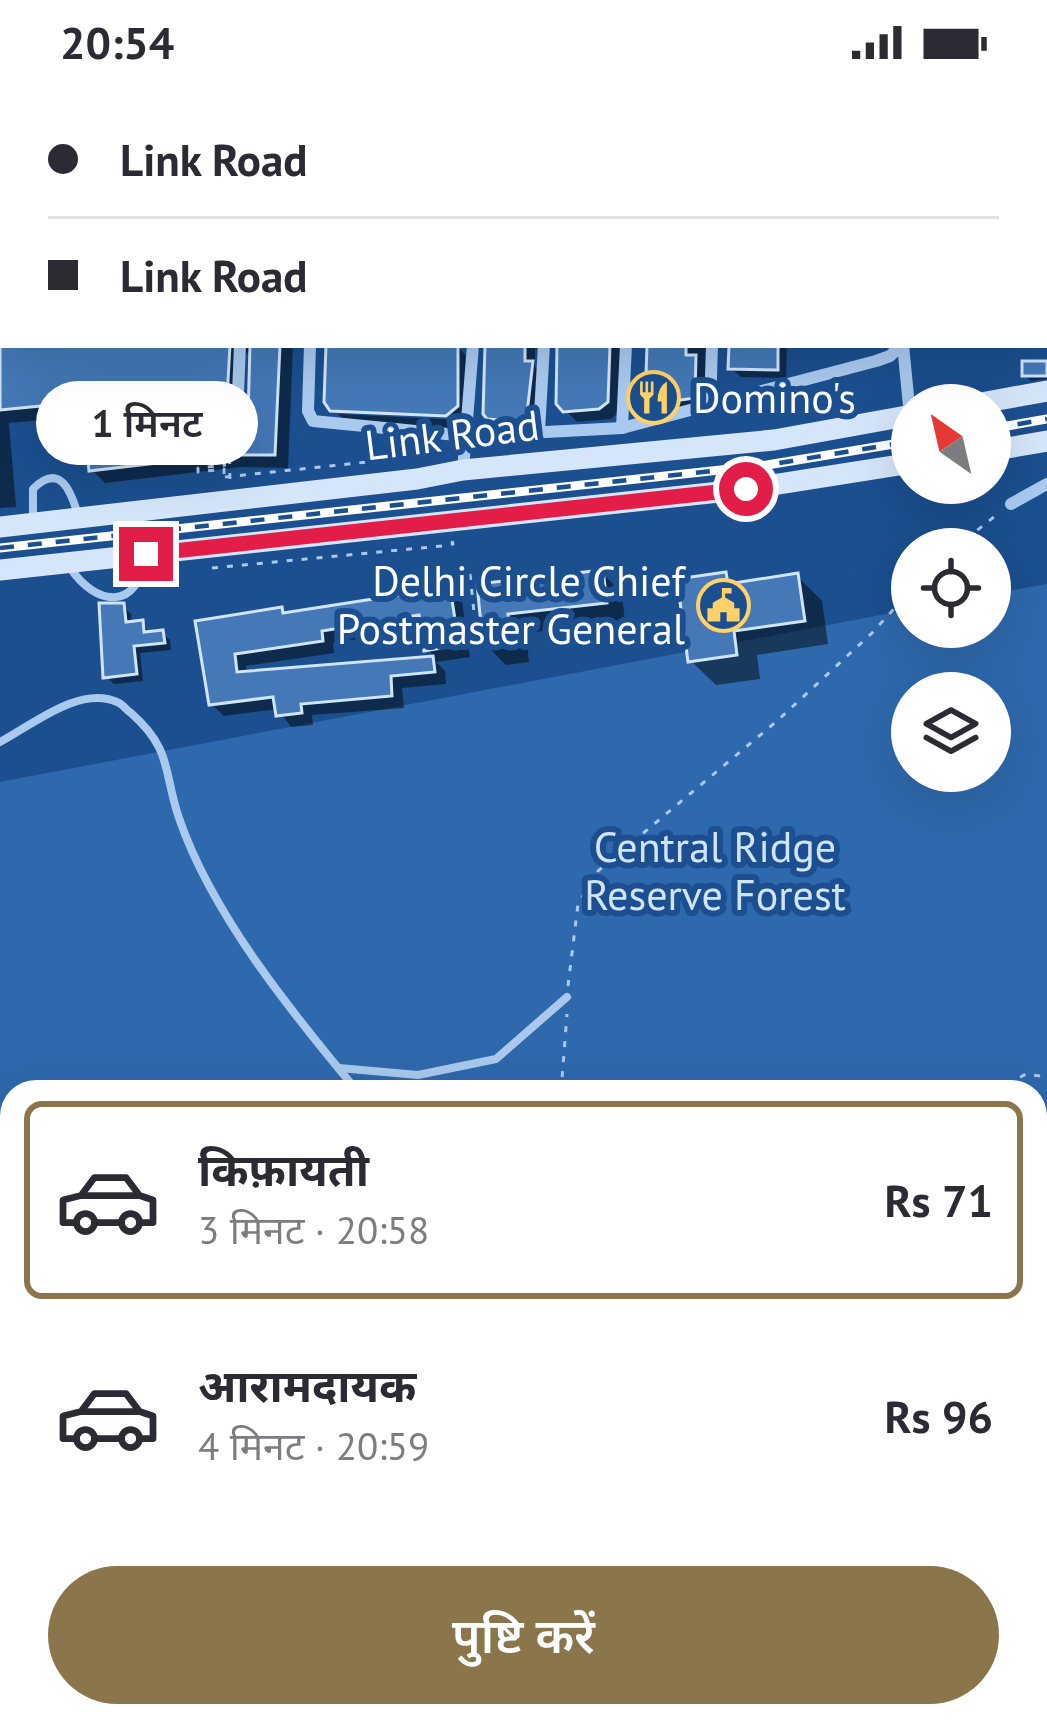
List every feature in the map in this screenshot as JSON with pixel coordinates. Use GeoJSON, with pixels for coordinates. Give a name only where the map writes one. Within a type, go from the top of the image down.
{"type":"FeatureCollection","features":[{"type":"Feature","properties":{"kind":"main road"},"geometry":{"type":"LineString","coordinates":[[1011,398],[1047,392]]}},
{"type":"Feature","properties":{"kind":"main road","name":"Link Road"},"geometry":{"type":"LineString","coordinates":[[0,527],[464,470],[774,440],[891,420]]}},
{"type":"Feature","properties":{"kind":"main road"},"geometry":{"type":"LineString","coordinates":[[1011,447],[1047,441]]}},
{"type":"Feature","properties":{"kind":"main road","name":"Link Road"},"geometry":{"type":"LineString","coordinates":[[0,570],[746,489],[891,466]]}},
{"type":"Feature","properties":{"kind":"street"},"geometry":{"type":"LineString","coordinates":[[237,417],[240,348]]}},
{"type":"Feature","properties":{"kind":"street"},"geometry":{"type":"LineString","coordinates":[[310,348],[308,410],[313,421],[467,436],[622,428],[876,361],[899,348]]}},
{"type":"Feature","properties":{"kind":"street"},"geometry":{"type":"LineString","coordinates":[[464,470],[473,348]]}},
{"type":"Feature","properties":{"kind":"street"},"geometry":{"type":"LineString","coordinates":[[539,431],[544,348]]}},
{"type":"Feature","properties":{"kind":"street"},"geometry":{"type":"LineString","coordinates":[[622,428],[626,348]]}},
{"type":"Feature","properties":{"kind":"street"},"geometry":{"type":"LineString","coordinates":[[710,407],[712,348]]}},
{"type":"Feature","properties":{"kind":"street"},"geometry":{"type":"LineString","coordinates":[[902,348],[907,384]]}},
{"type":"Feature","properties":{"kind":"street"},"geometry":{"type":"LineString","coordinates":[[1011,504],[1047,484]]}},
{"type":"Feature","properties":{"kind":"lane"},"geometry":{"type":"LineString","coordinates":[[33,524],[33,489],[49,479],[60,480],[70,489],[79,518]]}},
{"type":"Feature","properties":{"kind":"lane"},"geometry":{"type":"LineString","coordinates":[[67,562],[94,593],[114,597],[136,588],[146,554]]}},
{"type":"Feature","properties":{"kind":"lane"},"geometry":{"type":"LineString","coordinates":[[0,742],[79,699],[116,701],[152,732],[170,770],[178,817],[218,899],[271,981],[348,1080]]}},
{"type":"Feature","properties":{"kind":"lane"},"geometry":{"type":"LineString","coordinates":[[338,1068],[418,1075],[496,1059],[567,997]]}},
{"type":"Feature","properties":{"kind":"path"},"geometry":{"type":"LineString","coordinates":[[225,477],[441,454]]}},
{"type":"Feature","properties":{"kind":"path"},"geometry":{"type":"LineString","coordinates":[[981,528],[1011,504]]}},
{"type":"Feature","properties":{"kind":"path"},"geometry":{"type":"LineString","coordinates":[[225,570],[442,546]]}},
{"type":"Feature","properties":{"kind":"path"},"geometry":{"type":"LineString","coordinates":[[470,574],[478,650]]}},
{"type":"Feature","properties":{"kind":"path"},"geometry":{"type":"LineString","coordinates":[[562,1080],[570,942],[578,904],[598,871],[777,722],[891,612]]}},
{"type":"Feature","properties":{"kind":"path"},"geometry":{"type":"LineString","coordinates":[[1015,1080],[1026,1074],[1047,1077]]}},
{"type":"Feature","properties":{"kind":"green space","name":"Central Ridge Reserve Forest"},"geometry":{"type":"Polygon","coordinates":[[[1047,584],[1047,1080],[0,1080],[0,782],[891,613],[891,648],[1011,648],[1011,590],[1047,584]]]}},
{"type":"Feature","properties":{"kind":"building"},"geometry":{"type":"Polygon","coordinates":[[[0,348],[230,348],[226,417],[238,427],[248,417],[250,348],[280,348],[275,455],[225,455],[89,471],[82,402],[0,410],[0,348]]]}},
{"type":"Feature","properties":{"kind":"building"},"geometry":{"type":"Polygon","coordinates":[[[326,348],[458,348],[458,406],[446,416],[330,411],[324,402],[326,348]]]}},
{"type":"Feature","properties":{"kind":"building"},"geometry":{"type":"Polygon","coordinates":[[[485,348],[525,348],[525,361],[533,361],[526,422],[487,419],[483,414],[485,348]]]}},
{"type":"Feature","properties":{"kind":"building"},"geometry":{"type":"Polygon","coordinates":[[[557,348],[610,348],[608,402],[599,409],[563,412],[556,404],[557,348]]]}},
{"type":"Feature","properties":{"kind":"building"},"geometry":{"type":"Polygon","coordinates":[[[647,348],[686,348],[686,355],[696,355],[695,398],[645,405],[647,348]]]}},
{"type":"Feature","properties":{"kind":"building"},"geometry":{"type":"Polygon","coordinates":[[[729,348],[778,348],[778,370],[728,369],[729,348]]]}},
{"type":"Feature","properties":{"kind":"building"},"geometry":{"type":"Polygon","coordinates":[[[1022,361],[1047,361],[1047,376],[1022,376],[1022,361]]]}},
{"type":"Feature","properties":{"kind":"building"},"geometry":{"type":"Polygon","coordinates":[[[603,570],[607,603],[508,614],[511,643],[483,646],[477,584],[603,570]]]}},
{"type":"Feature","properties":{"kind":"building"},"geometry":{"type":"Polygon","coordinates":[[[726,572],[728,584],[798,573],[805,621],[734,631],[737,655],[688,662],[677,579],[726,572]]]}},
{"type":"Feature","properties":{"kind":"building"},"geometry":{"type":"Polygon","coordinates":[[[450,587],[459,645],[424,651],[419,615],[322,631],[323,641],[235,654],[237,672],[433,656],[435,672],[391,676],[392,696],[301,704],[302,713],[276,716],[273,697],[209,705],[195,621],[282,607],[283,613],[450,587]]]}},
{"type":"Feature","properties":{"kind":"building"},"geometry":{"type":"Polygon","coordinates":[[[99,603],[124,603],[126,622],[143,620],[144,632],[163,630],[165,643],[134,646],[137,674],[103,678],[99,603]]]}},
{"type":"Feature","properties":{"kind":"railway"},"geometry":{"type":"LineString","coordinates":[[1011,425],[1047,419]]}},
{"type":"Feature","properties":{"kind":"railway"},"geometry":{"type":"LineString","coordinates":[[0,548],[767,465],[891,444]]}},
{"type":"Feature","properties":{"kind":"place","name":"Domino's"},"geometry":{"type":"Point","coordinates":[654,398]}},
{"type":"Feature","properties":{"kind":"place","name":"Delhi Circle Chief Postmaster General"},"geometry":{"type":"Point","coordinates":[724,605]}},
{"type":"Feature","properties":{"kind":"route"},"geometry":{"type":"LineString","coordinates":[[146,554],[746,489]]}}]}
